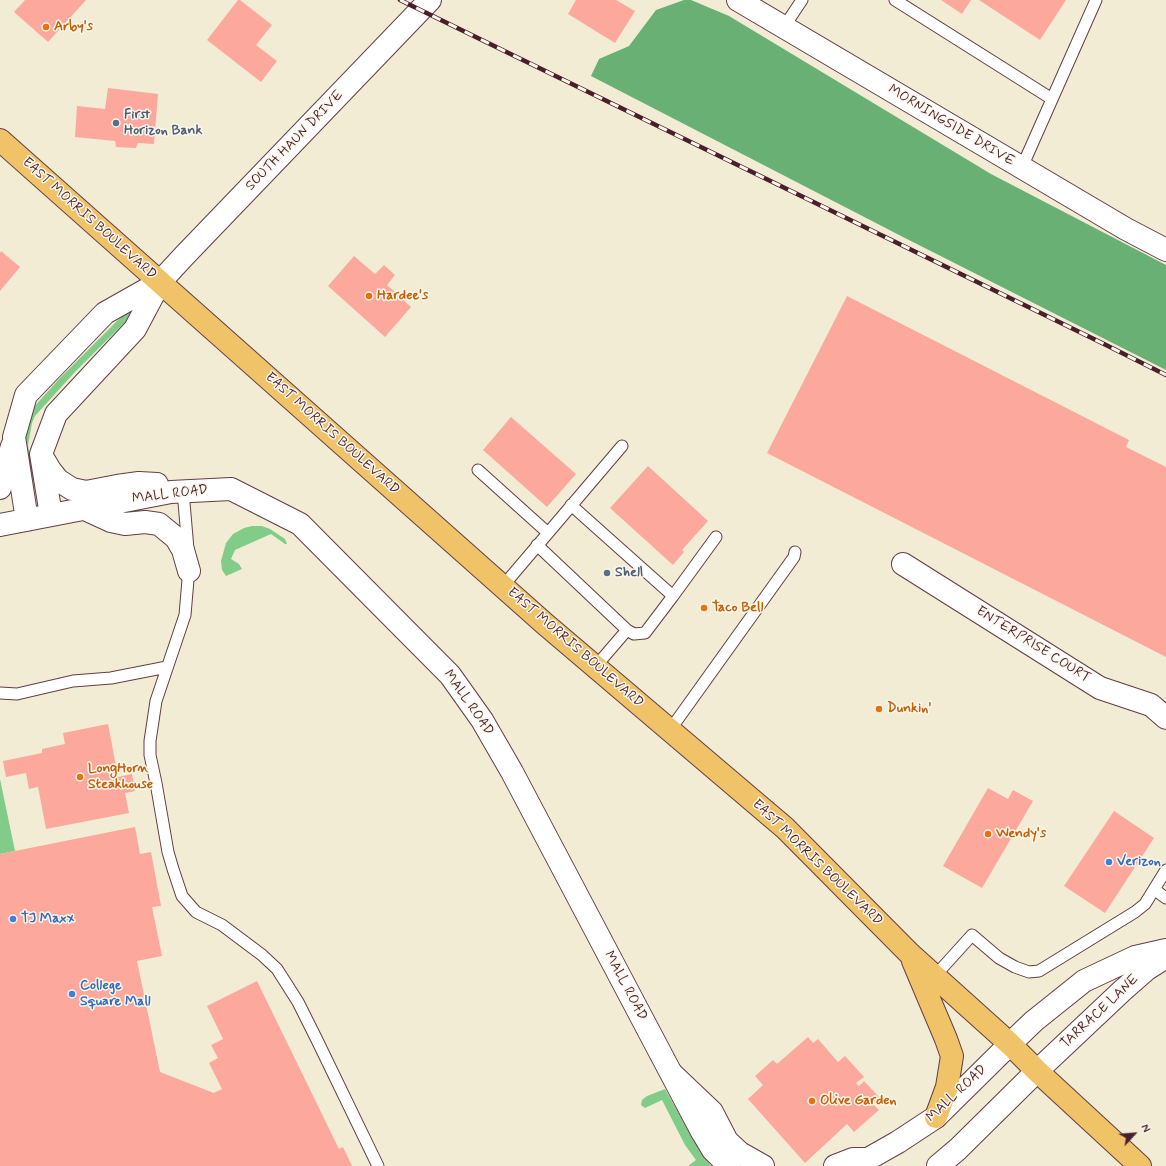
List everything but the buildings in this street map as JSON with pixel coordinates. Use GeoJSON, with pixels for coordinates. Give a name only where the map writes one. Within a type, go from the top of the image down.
{"type":"FeatureCollection","features":[{"type":"Feature","properties":{"kind":"main road","name":"EAST MORRIS BOULEVARD"},"geometry":{"type":"LineString","coordinates":[[0,140],[503,586],[785,828],[934,977],[1010,1044],[1037,1071],[1140,1166]]}},
{"type":"Feature","properties":{"kind":"main road"},"geometry":{"type":"LineString","coordinates":[[910,954],[952,1056],[947,1087],[936,1117]]}},
{"type":"Feature","properties":{"kind":"street","name":"SOUTH HAUN DRIVE"},"geometry":{"type":"LineString","coordinates":[[51,515],[41,454],[56,414],[135,329],[160,282],[430,0]]}},
{"type":"Feature","properties":{"kind":"street","name":"MORNINGSIDE DRIVE"},"geometry":{"type":"LineString","coordinates":[[738,0],[1126,229],[1166,250]]}},
{"type":"Feature","properties":{"kind":"street","name":"SOUTH HAUN DRIVE"},"geometry":{"type":"LineString","coordinates":[[26,520],[14,437],[26,395],[105,313],[160,282]]}},
{"type":"Feature","properties":{"kind":"street"},"geometry":{"type":"LineString","coordinates":[[0,488],[14,437]]}},
{"type":"Feature","properties":{"kind":"street"},"geometry":{"type":"LineString","coordinates":[[41,454],[50,470],[58,480],[72,489],[86,492],[139,483],[155,483],[183,490]]}},
{"type":"Feature","properties":{"kind":"street","name":"MALL ROAD"},"geometry":{"type":"LineString","coordinates":[[0,525],[183,490],[231,489],[300,524],[450,674],[482,720],[512,772],[701,1130],[713,1150],[729,1166]]}},
{"type":"Feature","properties":{"kind":"street"},"geometry":{"type":"LineString","coordinates":[[85,508],[111,521],[125,524],[145,522],[159,524],[176,538],[183,550],[189,571]]}},
{"type":"Feature","properties":{"kind":"street","name":"ENTERPRISE COURT"},"geometry":{"type":"LineString","coordinates":[[903,564],[1100,688],[1151,705],[1166,718]]}},
{"type":"Feature","properties":{"kind":"street","name":"MALL ROAD"},"geometry":{"type":"LineString","coordinates":[[864,1162],[936,1117],[1034,1021],[1084,981],[1135,957],[1166,950]]}},
{"type":"Feature","properties":{"kind":"street","name":"TARRACE LANE"},"geometry":{"type":"LineString","coordinates":[[1037,1071],[1123,990],[1147,969],[1166,958]]}},
{"type":"Feature","properties":{"kind":"street"},"geometry":{"type":"LineString","coordinates":[[938,1166],[964,1144],[1037,1071]]}},
{"type":"Feature","properties":{"kind":"street"},"geometry":{"type":"LineString","coordinates":[[672,1074],[712,1112],[727,1141],[740,1153],[763,1166]]}},
{"type":"Feature","properties":{"kind":"street"},"geometry":{"type":"LineString","coordinates":[[835,1166],[853,1159],[864,1162]]}},
{"type":"Feature","properties":{"kind":"lane"},"geometry":{"type":"LineString","coordinates":[[784,27],[802,0]]}},
{"type":"Feature","properties":{"kind":"lane"},"geometry":{"type":"LineString","coordinates":[[895,0],[1052,99]]}},
{"type":"Feature","properties":{"kind":"lane"},"geometry":{"type":"LineString","coordinates":[[1022,168],[1096,0]]}},
{"type":"Feature","properties":{"kind":"lane"},"geometry":{"type":"LineString","coordinates":[[503,586],[622,446]]}},
{"type":"Feature","properties":{"kind":"lane"},"geometry":{"type":"LineString","coordinates":[[478,470],[548,533]]}},
{"type":"Feature","properties":{"kind":"lane"},"geometry":{"type":"LineString","coordinates":[[183,490],[189,571],[185,615],[156,701],[150,741],[150,755],[168,852],[182,896],[196,912],[222,925],[262,955],[277,969],[298,1002],[378,1166]]}},
{"type":"Feature","properties":{"kind":"lane"},"geometry":{"type":"LineString","coordinates":[[571,505],[673,596]]}},
{"type":"Feature","properties":{"kind":"lane"},"geometry":{"type":"LineString","coordinates":[[537,545],[627,630],[634,634],[645,633],[716,537]]}},
{"type":"Feature","properties":{"kind":"lane"},"geometry":{"type":"LineString","coordinates":[[670,730],[794,557],[795,552]]}},
{"type":"Feature","properties":{"kind":"lane"},"geometry":{"type":"LineString","coordinates":[[596,666],[627,630]]}},
{"type":"Feature","properties":{"kind":"lane"},"geometry":{"type":"LineString","coordinates":[[0,693],[17,694],[73,681],[111,678],[167,667]]}},
{"type":"Feature","properties":{"kind":"lane"},"geometry":{"type":"LineString","coordinates":[[934,977],[972,935],[999,958],[1015,967],[1029,972],[1039,971],[1135,912],[1145,904],[1166,870]]}},
{"type":"Feature","properties":{"kind":"lane"},"geometry":{"type":"LineString","coordinates":[[1155,890],[1166,898]]}},
{"type":"Feature","properties":{"kind":"green space"},"geometry":{"type":"Polygon","coordinates":[[[684,0],[691,0],[729,16],[991,174],[1166,265],[1166,370],[903,237],[591,76],[599,59],[629,46],[656,10],[684,0]]]}},
{"type":"Feature","properties":{"kind":"green space"},"geometry":{"type":"Polygon","coordinates":[[[126,312],[130,313],[130,317],[75,372],[35,416],[32,423],[28,445],[33,475],[32,481],[22,448],[31,410],[60,378],[126,312]]]}},
{"type":"Feature","properties":{"kind":"green space"},"geometry":{"type":"Polygon","coordinates":[[[262,526],[270,529],[285,539],[287,544],[271,534],[235,550],[231,559],[239,564],[242,569],[226,576],[222,570],[221,561],[226,543],[233,534],[244,528],[262,526]]]}},
{"type":"Feature","properties":{"kind":"green space"},"geometry":{"type":"Polygon","coordinates":[[[0,779],[15,851],[0,854],[0,779]]]}},
{"type":"Feature","properties":{"kind":"green space"},"geometry":{"type":"Polygon","coordinates":[[[665,1089],[698,1147],[711,1166],[688,1166],[696,1160],[685,1145],[662,1100],[645,1108],[641,1105],[642,1100],[647,1096],[665,1089]]]}},
{"type":"Feature","properties":{"kind":"railway"},"geometry":{"type":"LineString","coordinates":[[400,0],[1166,375]]}},
{"type":"Feature","properties":{"kind":"place","name":"Arby's"},"geometry":{"type":"Point","coordinates":[46,27]}},
{"type":"Feature","properties":{"kind":"place","name":"First Horizon Bank"},"geometry":{"type":"Point","coordinates":[116,123]}},
{"type":"Feature","properties":{"kind":"place","name":"Hardee's"},"geometry":{"type":"Point","coordinates":[369,296]}},
{"type":"Feature","properties":{"kind":"place","name":"Shell"},"geometry":{"type":"Point","coordinates":[607,573]}},
{"type":"Feature","properties":{"kind":"place","name":"Taco Bell"},"geometry":{"type":"Point","coordinates":[704,608]}},
{"type":"Feature","properties":{"kind":"place","name":"Dunkin'"},"geometry":{"type":"Point","coordinates":[879,709]}},
{"type":"Feature","properties":{"kind":"place","name":"LongHorn Steakhouse"},"geometry":{"type":"Point","coordinates":[80,777]}},
{"type":"Feature","properties":{"kind":"place","name":"Wendy's"},"geometry":{"type":"Point","coordinates":[988,834]}},
{"type":"Feature","properties":{"kind":"place","name":"Verizon"},"geometry":{"type":"Point","coordinates":[1109,862]}},
{"type":"Feature","properties":{"kind":"place","name":"TJ Maxx"},"geometry":{"type":"Point","coordinates":[13,919]}},
{"type":"Feature","properties":{"kind":"place","name":"College Square Mall"},"geometry":{"type":"Point","coordinates":[72,994]}},
{"type":"Feature","properties":{"kind":"place","name":"Olive Garden"},"geometry":{"type":"Point","coordinates":[812,1101]}}]}
